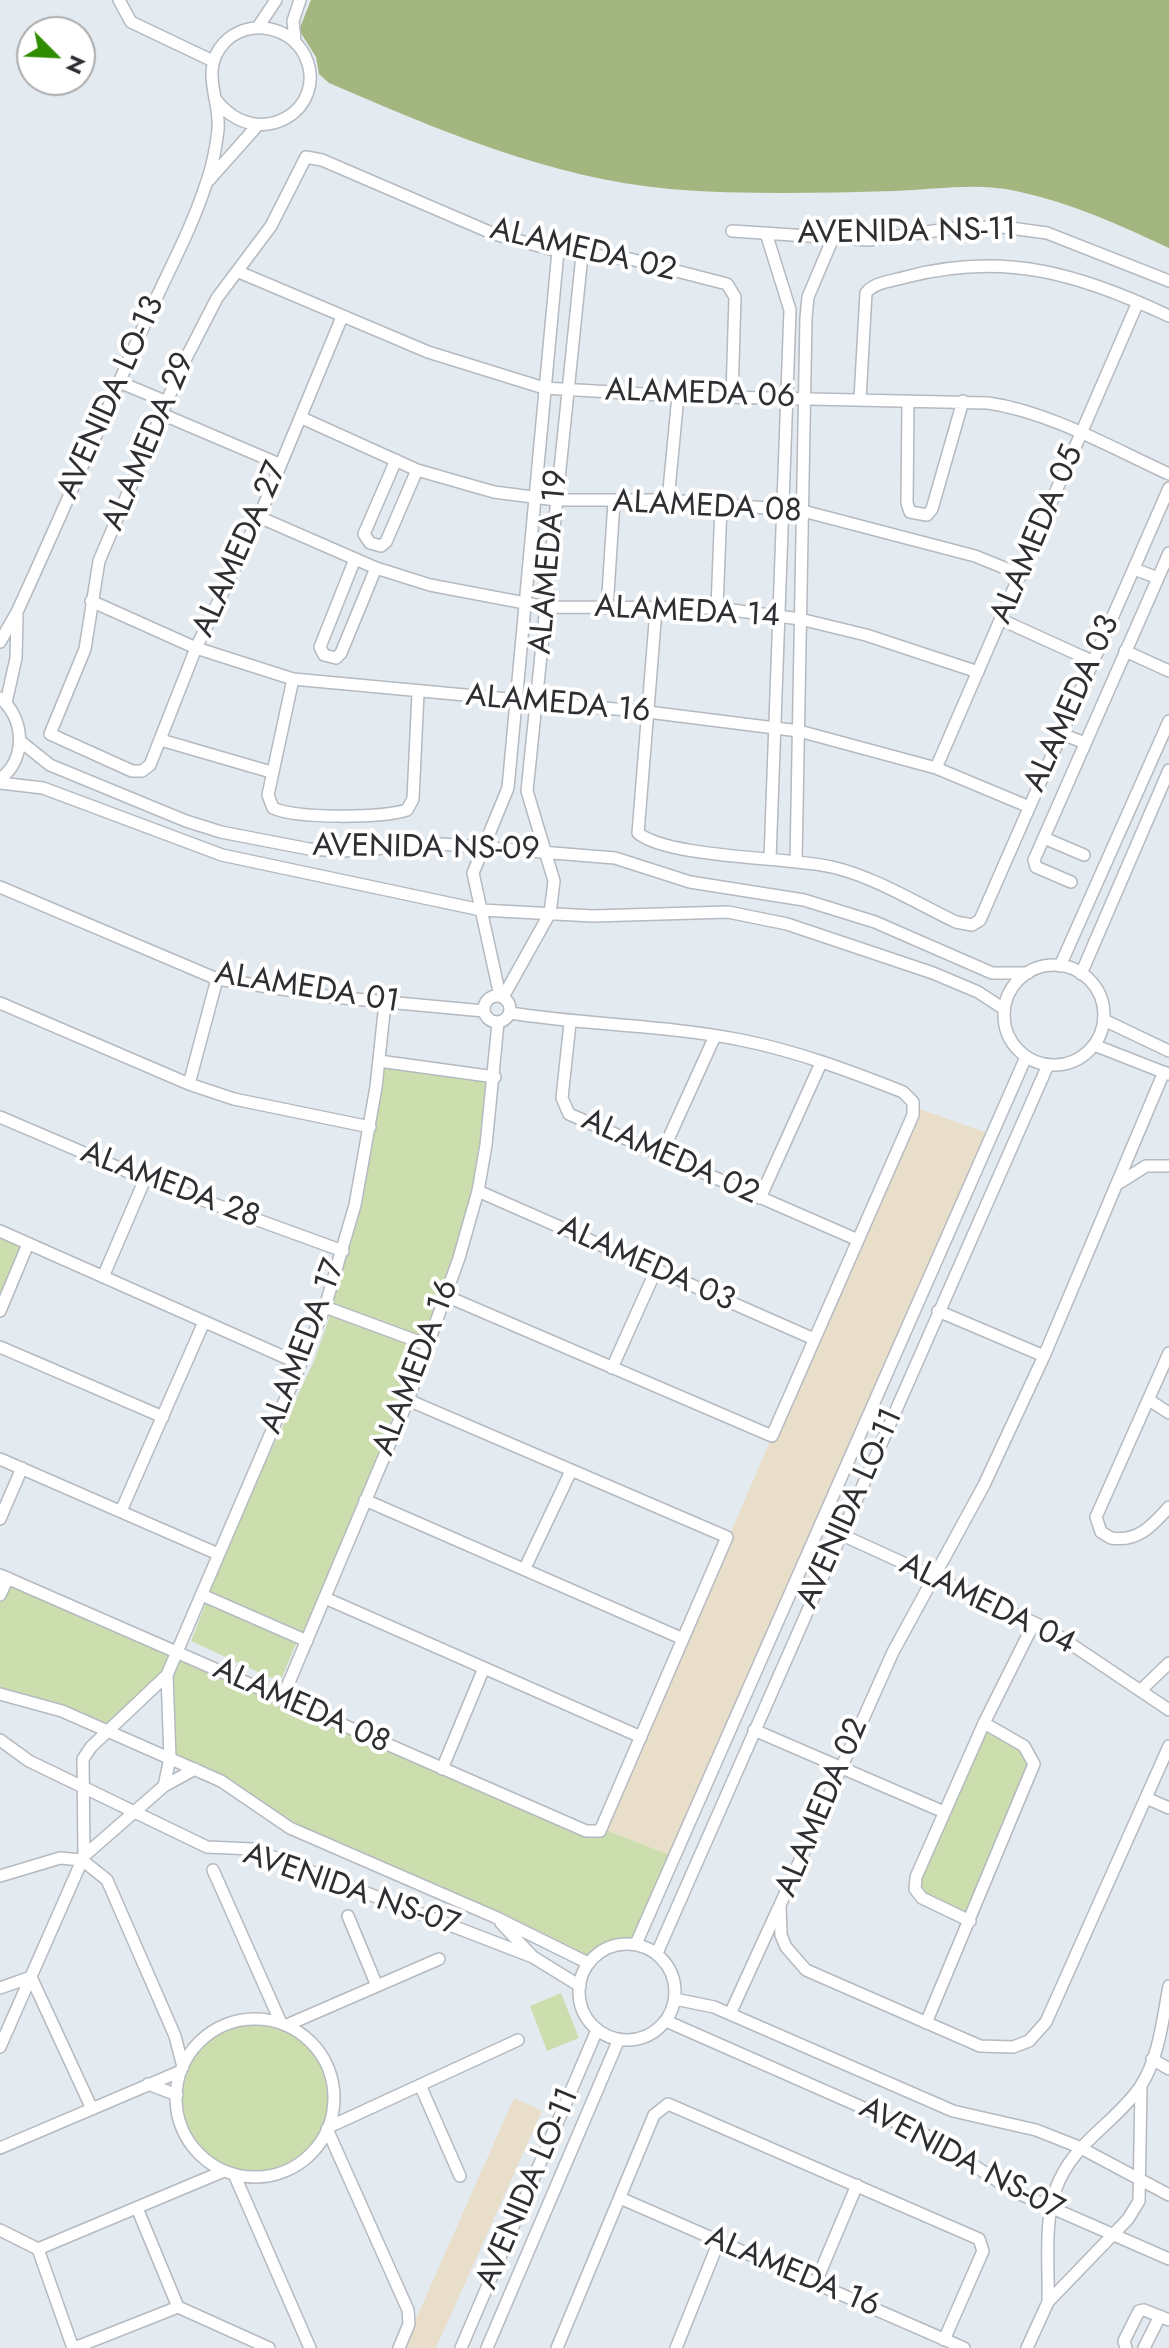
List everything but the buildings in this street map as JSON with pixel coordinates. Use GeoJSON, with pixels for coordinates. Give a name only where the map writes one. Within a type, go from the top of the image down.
{"type":"FeatureCollection","features":[{"type":"Feature","properties":{"kind":"street"},"geometry":{"type":"LineString","coordinates":[[119,0],[131,22],[213,61],[223,44],[239,32],[258,27],[278,30],[295,41]]}},
{"type":"Feature","properties":{"kind":"street"},"geometry":{"type":"LineString","coordinates":[[258,27],[276,0]]}},
{"type":"Feature","properties":{"kind":"street","name":"AVENIDA LO-13"},"geometry":{"type":"LineString","coordinates":[[206,184],[257,126],[277,124],[294,113],[305,97],[310,77],[306,58],[295,41],[293,21],[300,0]]}},
{"type":"Feature","properties":{"kind":"street","name":"AVENIDA LO-13"},"geometry":{"type":"LineString","coordinates":[[0,642],[17,612],[206,184],[219,129],[211,81],[213,61]]}},
{"type":"Feature","properties":{"kind":"street"},"geometry":{"type":"LineString","coordinates":[[216,100],[237,121],[257,126]]}},
{"type":"Feature","properties":{"kind":"street","name":"ALAMEDA 02"},"geometry":{"type":"LineString","coordinates":[[296,170],[306,157],[314,157],[461,222],[558,251],[630,259],[731,287],[735,297],[732,396]]}},
{"type":"Feature","properties":{"kind":"street","name":"ALAMEDA 29"},"geometry":{"type":"LineString","coordinates":[[132,771],[50,734],[85,649],[99,561],[167,402],[202,323],[271,226],[296,170]]}},
{"type":"Feature","properties":{"kind":"street","name":"AVENIDA NS-11"},"geometry":{"type":"LineString","coordinates":[[732,231],[894,239],[955,228],[1003,227],[1047,233],[1169,281]]}},
{"type":"Feature","properties":{"kind":"street"},"geometry":{"type":"LineString","coordinates":[[766,233],[789,301],[770,859]]}},
{"type":"Feature","properties":{"kind":"street"},"geometry":{"type":"LineString","coordinates":[[656,610],[636,829],[642,837],[709,853],[796,862],[808,297],[833,238]]}},
{"type":"Feature","properties":{"kind":"street","name":"ALAMEDA 19"},"geometry":{"type":"LineString","coordinates":[[501,996],[473,873],[508,788],[558,251]]}},
{"type":"Feature","properties":{"kind":"street","name":"ALAMEDA 19"},"geometry":{"type":"LineString","coordinates":[[501,996],[550,913],[554,881],[527,791],[582,255]]}},
{"type":"Feature","properties":{"kind":"street"},"geometry":{"type":"LineString","coordinates":[[860,399],[864,303],[869,288],[875,286],[935,270],[990,264],[1052,272],[1169,316]]}},
{"type":"Feature","properties":{"kind":"street","name":"ALAMEDA 06"},"geometry":{"type":"LineString","coordinates":[[239,272],[428,352],[544,388],[678,396],[860,399],[908,403],[963,401],[1003,405],[1082,434],[1169,474]]}},
{"type":"Feature","properties":{"kind":"street","name":"ALAMEDA 05"},"geometry":{"type":"LineString","coordinates":[[936,768],[1138,302]]}},
{"type":"Feature","properties":{"kind":"street","name":"ALAMEDA 27"},"geometry":{"type":"LineString","coordinates":[[132,771],[142,771],[150,765],[196,648],[259,517],[342,317]]}},
{"type":"Feature","properties":{"kind":"street"},"geometry":{"type":"LineString","coordinates":[[119,382],[167,402]]}},
{"type":"Feature","properties":{"kind":"street"},"geometry":{"type":"LineString","coordinates":[[668,500],[678,396]]}},
{"type":"Feature","properties":{"kind":"street"},"geometry":{"type":"LineString","coordinates":[[908,403],[907,503],[913,514],[927,515],[932,509],[963,401]]}},
{"type":"Feature","properties":{"kind":"street"},"geometry":{"type":"LineString","coordinates":[[164,415],[279,464]]}},
{"type":"Feature","properties":{"kind":"street","name":"ALAMEDA 08"},"geometry":{"type":"LineString","coordinates":[[302,418],[417,470],[494,492],[556,500],[668,500],[803,511],[975,556],[1022,575]]}},
{"type":"Feature","properties":{"kind":"street"},"geometry":{"type":"LineString","coordinates":[[396,460],[364,534],[370,543],[381,546],[386,542],[417,470]]}},
{"type":"Feature","properties":{"kind":"street","name":"ALAMEDA 03"},"geometry":{"type":"LineString","coordinates":[[796,862],[849,873],[964,925],[980,920],[1027,806],[1062,734],[1169,488]]}},
{"type":"Feature","properties":{"kind":"street"},"geometry":{"type":"LineString","coordinates":[[607,608],[614,502]]}},
{"type":"Feature","properties":{"kind":"street"},"geometry":{"type":"LineString","coordinates":[[717,608],[721,505]]}},
{"type":"Feature","properties":{"kind":"street","name":"ALAMEDA 14"},"geometry":{"type":"LineString","coordinates":[[259,517],[376,568],[430,585],[546,607],[717,608],[800,619],[866,635],[978,672]]}},
{"type":"Feature","properties":{"kind":"street"},"geometry":{"type":"LineString","coordinates":[[1071,882],[1036,867],[1034,860],[1169,553]]}},
{"type":"Feature","properties":{"kind":"street"},"geometry":{"type":"LineString","coordinates":[[355,559],[320,647],[324,655],[336,658],[341,653],[376,568]]}},
{"type":"Feature","properties":{"kind":"street"},"geometry":{"type":"LineString","coordinates":[[1134,569],[1158,578]]}},
{"type":"Feature","properties":{"kind":"street","name":"ALAMEDA 16"},"geometry":{"type":"LineString","coordinates":[[91,601],[196,648],[293,679],[648,712],[799,731],[936,768],[1027,806]]}},
{"type":"Feature","properties":{"kind":"street","name":"AVENIDA LO-13"},"geometry":{"type":"LineString","coordinates":[[17,612],[16,658],[3,701],[16,719],[20,741]]}},
{"type":"Feature","properties":{"kind":"street"},"geometry":{"type":"LineString","coordinates":[[1002,620],[1092,661]]}},
{"type":"Feature","properties":{"kind":"street"},"geometry":{"type":"LineString","coordinates":[[1125,651],[1169,671]]}},
{"type":"Feature","properties":{"kind":"street"},"geometry":{"type":"LineString","coordinates":[[293,679],[268,795],[273,808],[285,812],[358,814],[407,810],[413,799],[418,693]]}},
{"type":"Feature","properties":{"kind":"street"},"geometry":{"type":"LineString","coordinates":[[1060,966],[1169,721]]}},
{"type":"Feature","properties":{"kind":"street"},"geometry":{"type":"LineString","coordinates":[[1062,734],[1085,743]]}},
{"type":"Feature","properties":{"kind":"street"},"geometry":{"type":"LineString","coordinates":[[161,740],[271,772]]}},
{"type":"Feature","properties":{"kind":"street"},"geometry":{"type":"LineString","coordinates":[[0,781],[12,765],[20,741]]}},
{"type":"Feature","properties":{"kind":"street","name":"AVENIDA NS-09"},"geometry":{"type":"LineString","coordinates":[[20,741],[50,765],[186,821],[221,832],[309,849],[342,851],[442,844],[615,858],[690,882],[804,900],[875,922],[992,973],[1028,973]]}},
{"type":"Feature","properties":{"kind":"street"},"geometry":{"type":"LineString","coordinates":[[1081,974],[1169,770]]}},
{"type":"Feature","properties":{"kind":"street","name":"AVENIDA NS-09"},"geometry":{"type":"LineString","coordinates":[[0,781],[43,788],[222,855],[481,910],[630,916],[728,912],[787,924],[933,973],[978,992],[1004,1009]]}},
{"type":"Feature","properties":{"kind":"street"},"geometry":{"type":"LineString","coordinates":[[1044,838],[1084,855]]}},
{"type":"Feature","properties":{"kind":"street","name":"ALAMEDA 01"},"geometry":{"type":"LineString","coordinates":[[2,887],[217,979],[385,1003],[484,1011]]}},
{"type":"Feature","properties":{"kind":"street"},"geometry":{"type":"LineString","coordinates":[[1043,966],[1060,966],[1081,974],[1100,996],[1104,1020],[1094,1045],[1081,1057],[1065,1064],[1048,1065],[1026,1057],[1008,1036],[1004,1009],[1010,992],[1028,973],[1043,966]]}},
{"type":"Feature","properties":{"kind":"street"},"geometry":{"type":"LineString","coordinates":[[189,1084],[217,979]]}},
{"type":"Feature","properties":{"kind":"street"},"geometry":{"type":"LineString","coordinates":[[446,1296],[772,1436],[913,1115],[913,1102],[903,1092],[776,1048],[715,1036],[570,1023],[510,1013],[498,1023],[488,1019],[484,1011],[488,999],[501,996],[510,1003],[510,1013]]}},
{"type":"Feature","properties":{"kind":"street"},"geometry":{"type":"LineString","coordinates":[[0,1003],[189,1084],[234,1099],[370,1127]]}},
{"type":"Feature","properties":{"kind":"street","name":"ALAMEDA 17"},"geometry":{"type":"LineString","coordinates":[[167,1675],[325,1307],[343,1251],[370,1127],[385,1003]]}},
{"type":"Feature","properties":{"kind":"street"},"geometry":{"type":"LineString","coordinates":[[1104,1020],[1169,1051]]}},
{"type":"Feature","properties":{"kind":"street","name":"ALAMEDA 16"},"geometry":{"type":"LineString","coordinates":[[282,1699],[408,1400],[446,1296],[478,1191],[495,1077],[498,1023]]}},
{"type":"Feature","properties":{"kind":"street","name":"ALAMEDA 02"},"geometry":{"type":"LineString","coordinates":[[570,1023],[562,1098],[565,1110],[858,1240]]}},
{"type":"Feature","properties":{"kind":"street"},"geometry":{"type":"LineString","coordinates":[[661,1155],[715,1036]]}},
{"type":"Feature","properties":{"kind":"street"},"geometry":{"type":"LineString","coordinates":[[1094,1045],[1166,1073]]}},
{"type":"Feature","properties":{"kind":"street","name":"AVENIDA LO-11"},"geometry":{"type":"LineString","coordinates":[[636,1944],[1026,1057]]}},
{"type":"Feature","properties":{"kind":"street"},"geometry":{"type":"LineString","coordinates":[[379,1061],[495,1077]]}},
{"type":"Feature","properties":{"kind":"street"},"geometry":{"type":"LineString","coordinates":[[760,1198],[821,1063]]}},
{"type":"Feature","properties":{"kind":"street","name":"AVENIDA LO-11"},"geometry":{"type":"LineString","coordinates":[[657,1953],[1048,1065]]}},
{"type":"Feature","properties":{"kind":"street","name":"ALAMEDA 02"},"geometry":{"type":"LineString","coordinates":[[1166,1073],[1044,1356],[935,1578],[893,1652],[839,1766],[780,1905],[781,1935],[786,1947],[806,1970],[926,2023],[980,2046],[1013,2047],[1039,2032],[1169,1746]]}},
{"type":"Feature","properties":{"kind":"street","name":"ALAMEDA 28"},"geometry":{"type":"LineString","coordinates":[[0,1117],[145,1179],[343,1251]]}},
{"type":"Feature","properties":{"kind":"street"},"geometry":{"type":"LineString","coordinates":[[1118,1184],[1146,1166],[1169,1166]]}},
{"type":"Feature","properties":{"kind":"street"},"geometry":{"type":"LineString","coordinates":[[103,1277],[145,1179]]}},
{"type":"Feature","properties":{"kind":"street","name":"ALAMEDA 03"},"geometry":{"type":"LineString","coordinates":[[478,1191],[814,1339]]}},
{"type":"Feature","properties":{"kind":"street"},"geometry":{"type":"LineString","coordinates":[[0,1231],[300,1364]]}},
{"type":"Feature","properties":{"kind":"street"},"geometry":{"type":"LineString","coordinates":[[0,1311],[28,1244]]}},
{"type":"Feature","properties":{"kind":"street"},"geometry":{"type":"LineString","coordinates":[[612,1368],[656,1270]]}},
{"type":"Feature","properties":{"kind":"street"},"geometry":{"type":"LineString","coordinates":[[325,1307],[428,1345]]}},
{"type":"Feature","properties":{"kind":"street"},"geometry":{"type":"LineString","coordinates":[[938,1311],[1044,1356]]}},
{"type":"Feature","properties":{"kind":"street"},"geometry":{"type":"LineString","coordinates":[[121,1511],[204,1322]]}},
{"type":"Feature","properties":{"kind":"street"},"geometry":{"type":"LineString","coordinates":[[0,1347],[163,1417]]}},
{"type":"Feature","properties":{"kind":"street"},"geometry":{"type":"LineString","coordinates":[[1169,1353],[1096,1517],[1097,1524],[1111,1538],[1130,1539],[1152,1526],[1169,1507]]}},
{"type":"Feature","properties":{"kind":"street"},"geometry":{"type":"LineString","coordinates":[[325,1598],[641,1737],[727,1537],[408,1400]]}},
{"type":"Feature","properties":{"kind":"street"},"geometry":{"type":"LineString","coordinates":[[1149,1400],[1169,1413]]}},
{"type":"Feature","properties":{"kind":"street"},"geometry":{"type":"LineString","coordinates":[[0,1459],[218,1554]]}},
{"type":"Feature","properties":{"kind":"street"},"geometry":{"type":"LineString","coordinates":[[0,1519],[22,1468]]}},
{"type":"Feature","properties":{"kind":"street"},"geometry":{"type":"LineString","coordinates":[[525,1568],[571,1471]]}},
{"type":"Feature","properties":{"kind":"street"},"geometry":{"type":"LineString","coordinates":[[365,1500],[681,1638]]}},
{"type":"Feature","properties":{"kind":"street","name":"ALAMEDA 04"},"geometry":{"type":"LineString","coordinates":[[840,1534],[1034,1623],[1169,1710]]}},
{"type":"Feature","properties":{"kind":"street"},"geometry":{"type":"LineString","coordinates":[[0,1595],[4,1577]]}},
{"type":"Feature","properties":{"kind":"street","name":"ALAMEDA 08"},"geometry":{"type":"LineString","coordinates":[[4,1577],[586,1831],[595,1833],[603,1829],[641,1737]]}},
{"type":"Feature","properties":{"kind":"street"},"geometry":{"type":"LineString","coordinates":[[202,1595],[307,1641]]}},
{"type":"Feature","properties":{"kind":"street"},"geometry":{"type":"LineString","coordinates":[[970,1921],[922,1898],[915,1889],[916,1877],[984,1723],[1034,1623]]}},
{"type":"Feature","properties":{"kind":"street"},"geometry":{"type":"LineString","coordinates":[[1141,1690],[1169,1663]]}},
{"type":"Feature","properties":{"kind":"street"},"geometry":{"type":"LineString","coordinates":[[442,1769],[484,1668]]}},
{"type":"Feature","properties":{"kind":"street"},"geometry":{"type":"LineString","coordinates":[[83,1858],[83,1759],[107,1731],[167,1675]]}},
{"type":"Feature","properties":{"kind":"street"},"geometry":{"type":"LineString","coordinates":[[164,1786],[170,1758],[167,1675]]}},
{"type":"Feature","properties":{"kind":"street","name":"AVENIDA NS-07"},"geometry":{"type":"LineString","coordinates":[[0,1694],[62,1711],[195,1769],[221,1781],[290,1828],[495,1917],[588,1963]]}},
{"type":"Feature","properties":{"kind":"street"},"geometry":{"type":"LineString","coordinates":[[926,2023],[1034,1764],[1024,1746],[984,1723]]}},
{"type":"Feature","properties":{"kind":"street"},"geometry":{"type":"LineString","coordinates":[[754,1730],[944,1812]]}},
{"type":"Feature","properties":{"kind":"street","name":"AVENIDA NS-07"},"geometry":{"type":"LineString","coordinates":[[0,1740],[29,1761],[207,1847],[252,1849],[533,1957],[580,1986]]}},
{"type":"Feature","properties":{"kind":"street"},"geometry":{"type":"LineString","coordinates":[[0,2047],[83,1858],[164,1786],[195,1769]]}},
{"type":"Feature","properties":{"kind":"street"},"geometry":{"type":"LineString","coordinates":[[1146,1798],[1169,1808]]}},
{"type":"Feature","properties":{"kind":"street"},"geometry":{"type":"LineString","coordinates":[[0,1876],[49,1859],[83,1858],[107,1880],[175,2036],[182,2069]]}},
{"type":"Feature","properties":{"kind":"street"},"geometry":{"type":"LineString","coordinates":[[213,1870],[265,1990],[284,2024]]}},
{"type":"Feature","properties":{"kind":"street"},"geometry":{"type":"LineString","coordinates":[[730,2014],[780,1905]]}},
{"type":"Feature","properties":{"kind":"street"},"geometry":{"type":"LineString","coordinates":[[348,1916],[377,1986]]}},
{"type":"Feature","properties":{"kind":"street","name":"AVENIDA NS-07"},"geometry":{"type":"LineString","coordinates":[[495,1917],[533,1957]]}},
{"type":"Feature","properties":{"kind":"street"},"geometry":{"type":"LineString","coordinates":[[636,1944],[657,1953],[671,1974],[675,1999],[666,2021],[645,2037],[619,2039],[597,2030],[580,2003],[580,1986],[588,1963],[610,1948],[636,1944]]}},
{"type":"Feature","properties":{"kind":"street"},"geometry":{"type":"LineString","coordinates":[[284,2024],[319,2012],[439,1959]]}},
{"type":"Feature","properties":{"kind":"street"},"geometry":{"type":"LineString","coordinates":[[0,1988],[31,1977]]}},
{"type":"Feature","properties":{"kind":"street"},"geometry":{"type":"LineString","coordinates":[[31,1977],[92,2109]]}},
{"type":"Feature","properties":{"kind":"street"},"geometry":{"type":"LineString","coordinates":[[1027,2348],[1048,2302],[1128,2219],[1139,2201],[1141,2086],[1152,2059],[1169,1986]]}},
{"type":"Feature","properties":{"kind":"street"},"geometry":{"type":"LineString","coordinates":[[264,2019],[265,1990]]}},
{"type":"Feature","properties":{"kind":"street","name":"AVENIDA NS-07"},"geometry":{"type":"LineString","coordinates":[[675,1999],[730,2014],[953,2111],[1025,2127],[1079,2147],[1141,2177],[1169,2195]]}},
{"type":"Feature","properties":{"kind":"street"},"geometry":{"type":"LineString","coordinates":[[304,2036],[319,2012]]}},
{"type":"Feature","properties":{"kind":"street"},"geometry":{"type":"LineString","coordinates":[[264,2019],[284,2024],[316,2047],[331,2075],[334,2106],[328,2128],[317,2147],[286,2171],[248,2177],[229,2172],[208,2161],[184,2132],[177,2095],[182,2069],[194,2048],[214,2031],[238,2021],[264,2019]]}},
{"type":"Feature","properties":{"kind":"street","name":"AVENIDA NS-07"},"geometry":{"type":"LineString","coordinates":[[666,2021],[934,2139],[1011,2190],[1169,2259]]}},
{"type":"Feature","properties":{"kind":"street","name":"AVENIDA LO-11"},"geometry":{"type":"LineString","coordinates":[[461,2348],[597,2030]]}},
{"type":"Feature","properties":{"kind":"street"},"geometry":{"type":"LineString","coordinates":[[175,2036],[194,2048]]}},
{"type":"Feature","properties":{"kind":"street","name":"AVENIDA LO-11"},"geometry":{"type":"LineString","coordinates":[[487,2348],[619,2039]]}},
{"type":"Feature","properties":{"kind":"street"},"geometry":{"type":"LineString","coordinates":[[328,2128],[518,2040]]}},
{"type":"Feature","properties":{"kind":"street"},"geometry":{"type":"LineString","coordinates":[[1152,2059],[1169,2069]]}},
{"type":"Feature","properties":{"kind":"street"},"geometry":{"type":"LineString","coordinates":[[0,2148],[182,2069]]}},
{"type":"Feature","properties":{"kind":"street"},"geometry":{"type":"LineString","coordinates":[[148,2084],[177,2095]]}},
{"type":"Feature","properties":{"kind":"street"},"geometry":{"type":"LineString","coordinates":[[420,2085],[460,2176]]}},
{"type":"Feature","properties":{"kind":"street"},"geometry":{"type":"LineString","coordinates":[[1048,2302],[1050,2207],[1063,2172],[1079,2147],[1141,2086]]}},
{"type":"Feature","properties":{"kind":"street"},"geometry":{"type":"LineString","coordinates":[[557,2348],[654,2115],[664,2104],[674,2105],[976,2237],[983,2251],[944,2340]]}},
{"type":"Feature","properties":{"kind":"street"},"geometry":{"type":"LineString","coordinates":[[334,2106],[359,2112]]}},
{"type":"Feature","properties":{"kind":"street"},"geometry":{"type":"LineString","coordinates":[[328,2128],[408,2310],[406,2333],[399,2348]]}},
{"type":"Feature","properties":{"kind":"street"},"geometry":{"type":"LineString","coordinates":[[317,2147],[340,2159]]}},
{"type":"Feature","properties":{"kind":"street"},"geometry":{"type":"LineString","coordinates":[[198,2182],[208,2161]]}},
{"type":"Feature","properties":{"kind":"street"},"geometry":{"type":"LineString","coordinates":[[38,2249],[229,2172]]}},
{"type":"Feature","properties":{"kind":"street"},"geometry":{"type":"LineString","coordinates":[[229,2172],[244,2196],[310,2348]]}},
{"type":"Feature","properties":{"kind":"street"},"geometry":{"type":"LineString","coordinates":[[244,2196],[248,2177]]}},
{"type":"Feature","properties":{"kind":"street"},"geometry":{"type":"LineString","coordinates":[[816,2282],[857,2185]]}},
{"type":"Feature","properties":{"kind":"street","name":"ALAMEDA 16"},"geometry":{"type":"LineString","coordinates":[[620,2198],[964,2348]]}},
{"type":"Feature","properties":{"kind":"street"},"geometry":{"type":"LineString","coordinates":[[137,2208],[178,2307],[269,2348]]}},
{"type":"Feature","properties":{"kind":"street"},"geometry":{"type":"LineString","coordinates":[[0,2230],[38,2249],[74,2348],[178,2307]]}},
{"type":"Feature","properties":{"kind":"street"},"geometry":{"type":"LineString","coordinates":[[676,2348],[719,2241]]}},
{"type":"Feature","properties":{"kind":"street"},"geometry":{"type":"LineString","coordinates":[[1126,2348],[1124,2341],[1139,2311],[1144,2310],[1164,2318],[1144,2348]]}},
{"type":"Feature","properties":{"kind":"shaded area"},"geometry":{"type":"Polygon","coordinates":[[[914,1107],[993,1135],[675,1857],[603,1829],[914,1107]]]}},
{"type":"Feature","properties":{"kind":"shaded area"},"geometry":{"type":"Polygon","coordinates":[[[514,2098],[542,2111],[436,2348],[403,2348],[514,2098]]]}},
{"type":"Feature","properties":{"kind":"green space"},"geometry":{"type":"Polygon","coordinates":[[[311,0],[1169,0],[1169,248],[1075,208],[1001,188],[810,193],[698,191],[625,183],[538,163],[411,118],[329,83],[319,74],[316,57],[299,30],[311,0]]]}},
{"type":"Feature","properties":{"kind":"green space"},"geometry":{"type":"Polygon","coordinates":[[[379,1061],[495,1077],[467,1231],[428,1345],[354,1319],[419,1348],[307,1641],[298,1639],[280,1682],[191,1641],[208,1598],[202,1595],[314,1361],[332,1310],[325,1307],[343,1251],[379,1061]]]}},
{"type":"Feature","properties":{"kind":"green space"},"geometry":{"type":"Polygon","coordinates":[[[0,1232],[28,1244],[0,1309],[0,1232]]]}},
{"type":"Feature","properties":{"kind":"green space"},"geometry":{"type":"Polygon","coordinates":[[[0,1575],[595,1833],[603,1829],[675,1857],[636,1944],[601,1951],[588,1963],[321,1842],[221,1781],[170,1758],[167,1676],[107,1731],[0,1698],[0,1575]]]}},
{"type":"Feature","properties":{"kind":"green space"},"geometry":{"type":"Polygon","coordinates":[[[984,1723],[1030,1752],[1033,1771],[970,1921],[922,1898],[914,1883],[984,1723]]]}},
{"type":"Feature","properties":{"kind":"green space"},"geometry":{"type":"Polygon","coordinates":[[[561,1993],[579,2038],[547,2051],[530,2006],[561,1993]]]}},
{"type":"Feature","properties":{"kind":"green space"},"geometry":{"type":"Polygon","coordinates":[[[256,2020],[286,2026],[311,2043],[328,2068],[334,2098],[328,2128],[311,2153],[286,2170],[256,2176],[226,2170],[201,2153],[184,2128],[178,2098],[184,2068],[201,2043],[226,2026],[256,2020]]]}}]}
